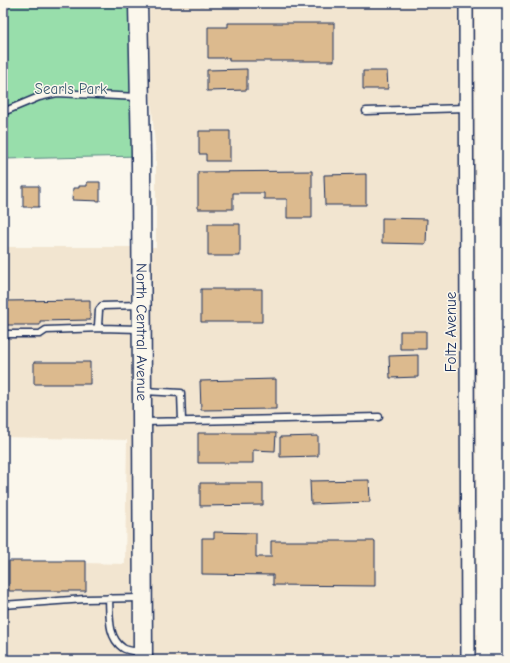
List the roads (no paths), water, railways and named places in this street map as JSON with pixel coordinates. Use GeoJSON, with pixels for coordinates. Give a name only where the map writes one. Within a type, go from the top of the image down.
{"type":"FeatureCollection","features":[{"type":"Feature","properties":{"kind":"main road","name":"North Central Avenue"},"geometry":{"type":"LineString","coordinates":[[138,3],[142,305],[143,656]]}},
{"type":"Feature","properties":{"kind":"street","name":"Foltz Avenue"},"geometry":{"type":"LineString","coordinates":[[466,3],[468,660]]}},
{"type":"Feature","properties":{"kind":"lane"},"geometry":{"type":"LineString","coordinates":[[3,112],[39,97],[57,93],[140,97]]}},
{"type":"Feature","properties":{"kind":"lane"},"geometry":{"type":"LineString","coordinates":[[366,111],[466,108]]}},
{"type":"Feature","properties":{"kind":"lane"},"geometry":{"type":"LineString","coordinates":[[103,328],[98,326],[99,310],[102,306],[142,305]]}},
{"type":"Feature","properties":{"kind":"lane"},"geometry":{"type":"LineString","coordinates":[[3,334],[40,334],[46,330],[103,328],[142,329]]}},
{"type":"Feature","properties":{"kind":"lane"},"geometry":{"type":"LineString","coordinates":[[142,390],[181,393],[182,421]]}},
{"type":"Feature","properties":{"kind":"lane"},"geometry":{"type":"LineString","coordinates":[[142,422],[379,416]]}},
{"type":"Feature","properties":{"kind":"lane"},"geometry":{"type":"LineString","coordinates":[[109,598],[110,626],[115,640],[124,648],[143,656]]}},
{"type":"Feature","properties":{"kind":"lane"},"geometry":{"type":"LineString","coordinates":[[3,605],[85,599],[142,598]]}},
{"type":"Feature","properties":{"kind":"park label","name":"Searls Park"},"geometry":{"type":"Point","coordinates":[71,89]}}]}
